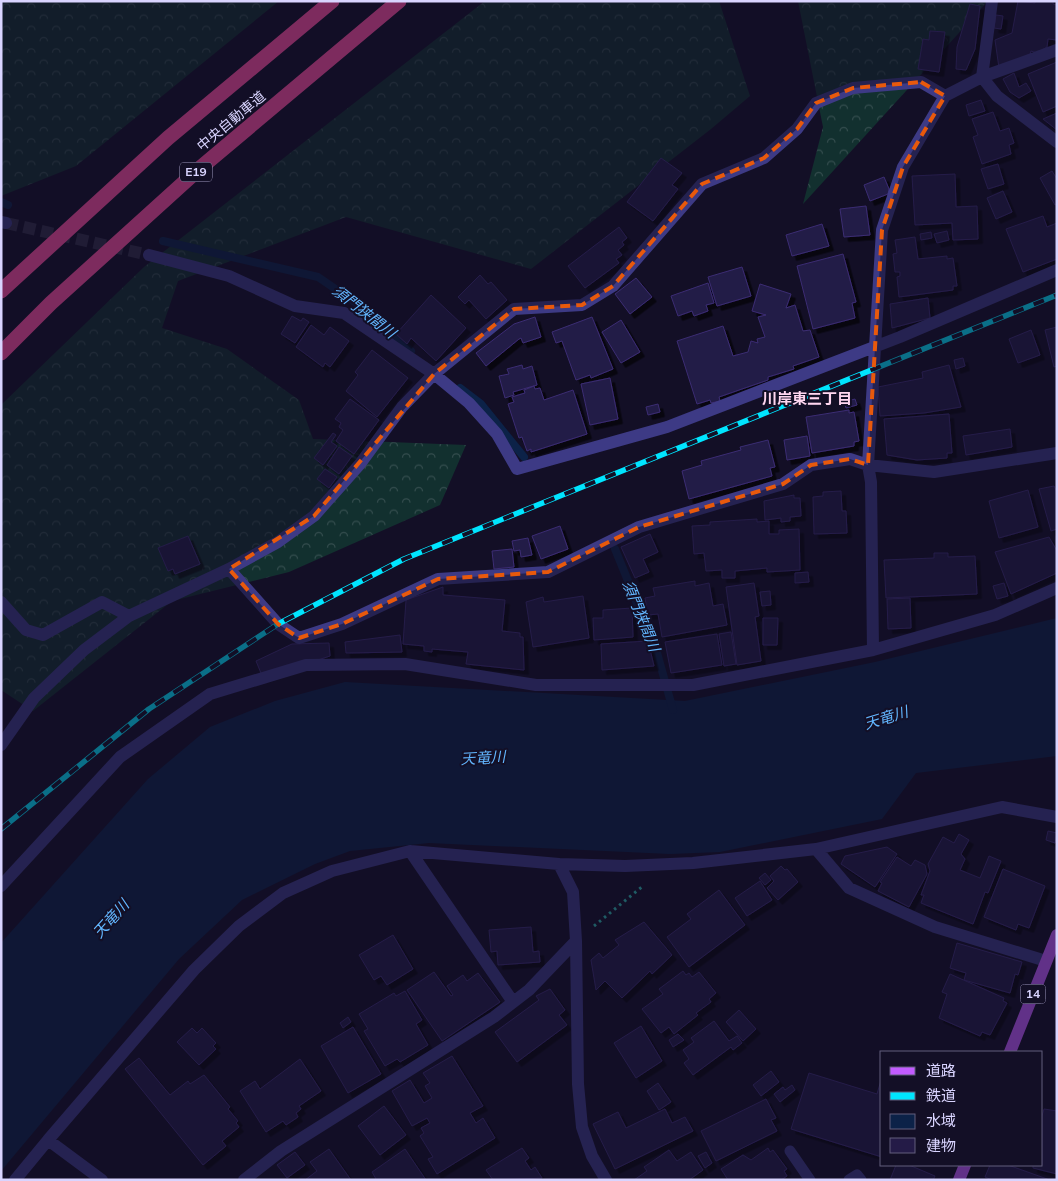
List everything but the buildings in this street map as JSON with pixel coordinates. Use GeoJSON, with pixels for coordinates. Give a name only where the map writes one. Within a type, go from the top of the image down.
{"type":"FeatureCollection","features":[{"type":"Feature","properties":{"kind":"highway","name":"中央自動車道"},"geometry":{"type":"LineString","coordinates":[[1,291],[168,138],[332,1]]}},
{"type":"Feature","properties":{"kind":"highway","name":"中央自動車道"},"geometry":{"type":"LineString","coordinates":[[1,352],[199,169],[398,1]]}},
{"type":"Feature","properties":{"kind":"main road","name":"14"},"geometry":{"type":"LineString","coordinates":[[1010,1051],[1057,935]]}},
{"type":"Feature","properties":{"kind":"main road"},"geometry":{"type":"LineString","coordinates":[[960,1180],[965,1166]]}},
{"type":"Feature","properties":{"kind":"street"},"geometry":{"type":"LineString","coordinates":[[992,1],[982,77],[997,96],[1057,142]]}},
{"type":"Feature","properties":{"kind":"street"},"geometry":{"type":"LineString","coordinates":[[872,650],[871,482],[868,465],[882,230],[903,167],[945,96],[982,77],[1057,50]]}},
{"type":"Feature","properties":{"kind":"street"},"geometry":{"type":"LineString","coordinates":[[1,745],[34,698],[84,650],[129,616],[229,569],[278,542],[314,516],[360,464],[402,407],[434,374],[514,309],[582,305],[613,286],[702,184],[764,158],[797,129],[816,103],[853,88],[921,82],[945,96]]}},
{"type":"Feature","properties":{"kind":"street"},"geometry":{"type":"LineString","coordinates":[[149,255],[229,276],[296,306],[344,313],[434,374],[469,403],[497,434],[517,468],[667,427],[900,337],[1057,270]]}},
{"type":"Feature","properties":{"kind":"street"},"geometry":{"type":"LineString","coordinates":[[229,569],[278,624],[299,638],[342,624],[438,579],[548,572],[639,527],[783,484],[811,465],[850,459],[868,465],[934,472],[1057,453]]}},
{"type":"Feature","properties":{"kind":"street"},"geometry":{"type":"LineString","coordinates":[[1,886],[120,757],[210,694],[306,665],[405,664],[536,685],[692,685],[872,650],[995,615],[1057,588]]}},
{"type":"Feature","properties":{"kind":"street"},"geometry":{"type":"LineString","coordinates":[[1,602],[26,630],[43,635],[102,602],[129,616]]}},
{"type":"Feature","properties":{"kind":"street"},"geometry":{"type":"LineString","coordinates":[[15,1180],[194,970],[239,926],[283,893],[332,871],[410,851],[559,864],[625,866],[669,864],[816,849],[1002,807],[1057,817]]}},
{"type":"Feature","properties":{"kind":"street"},"geometry":{"type":"LineString","coordinates":[[816,849],[849,888],[935,927],[1046,962]]}},
{"type":"Feature","properties":{"kind":"street"},"geometry":{"type":"LineString","coordinates":[[410,851],[513,1002]]}},
{"type":"Feature","properties":{"kind":"street"},"geometry":{"type":"LineString","coordinates":[[559,864],[573,892],[576,941],[578,1084],[582,1127],[592,1156],[606,1180]]}},
{"type":"Feature","properties":{"kind":"street"},"geometry":{"type":"LineString","coordinates":[[244,1180],[281,1150],[494,1017],[529,990],[576,941]]}},
{"type":"Feature","properties":{"kind":"street"},"geometry":{"type":"LineString","coordinates":[[48,1140],[102,1180]]}},
{"type":"Feature","properties":{"kind":"lane"},"geometry":{"type":"LineString","coordinates":[[790,1151],[810,1180]]}},
{"type":"Feature","properties":{"kind":"lane"},"geometry":{"type":"LineString","coordinates":[[849,1180],[858,1175],[862,1180]]}},
{"type":"Feature","properties":{"kind":"path"},"geometry":{"type":"LineString","coordinates":[[576,941],[669,864]]}},
{"type":"Feature","properties":{"kind":"highlighted area"},"geometry":{"type":"Polygon","coordinates":[[[921,82],[945,96],[903,167],[882,230],[868,465],[850,459],[811,465],[783,484],[639,527],[548,572],[438,579],[342,624],[299,638],[278,624],[229,569],[314,516],[434,374],[514,309],[582,305],[613,286],[702,184],[764,158],[797,129],[816,103],[853,88],[921,82]]]}},
{"type":"Feature","properties":{"kind":"green space"},"geometry":{"type":"Polygon","coordinates":[[[1,1],[279,1],[76,166],[1,196],[1,1]]]}},
{"type":"Feature","properties":{"kind":"green space"},"geometry":{"type":"Polygon","coordinates":[[[485,1],[719,1],[750,96],[711,129],[531,269],[346,217],[178,281],[162,328],[227,349],[299,400],[313,439],[466,445],[440,505],[289,572],[172,601],[33,711],[1,690],[1,405],[144,267],[485,1]]]}},
{"type":"Feature","properties":{"kind":"green space"},"geometry":{"type":"Polygon","coordinates":[[[798,1],[988,1],[803,204],[823,127],[798,1]]]}},
{"type":"Feature","properties":{"kind":"water","name":"天竜川"},"geometry":{"type":"Polygon","coordinates":[[[1057,618],[1057,756],[916,773],[882,819],[720,852],[670,854],[429,843],[350,851],[315,864],[242,900],[179,959],[1,1171],[1,943],[148,779],[210,727],[275,701],[345,682],[685,701],[875,662],[1057,618]]]}},
{"type":"Feature","properties":{"kind":"waterway","name":"須門狭間川"},"geometry":{"type":"LineString","coordinates":[[1,202],[8,205]]}},
{"type":"Feature","properties":{"kind":"waterway","name":"須門狭間川"},"geometry":{"type":"LineString","coordinates":[[163,241],[318,277],[356,303],[411,351]]}},
{"type":"Feature","properties":{"kind":"waterway","name":"須門狭間川"},"geometry":{"type":"LineString","coordinates":[[460,388],[481,404],[524,457]]}},
{"type":"Feature","properties":{"kind":"waterway","name":"須門狭間川"},"geometry":{"type":"LineString","coordinates":[[615,549],[635,598],[644,627],[654,642],[673,710]]}},
{"type":"Feature","properties":{"kind":"tunnel"},"geometry":{"type":"LineString","coordinates":[[6,223],[149,255]]}},
{"type":"Feature","properties":{"kind":"railway"},"geometry":{"type":"LineString","coordinates":[[1,829],[149,709],[278,624],[404,559],[1057,295]]}},
{"type":"Feature","properties":{"kind":"district","name":"川岸東三丁目"},"geometry":{"type":"Point","coordinates":[807,399]}}]}
